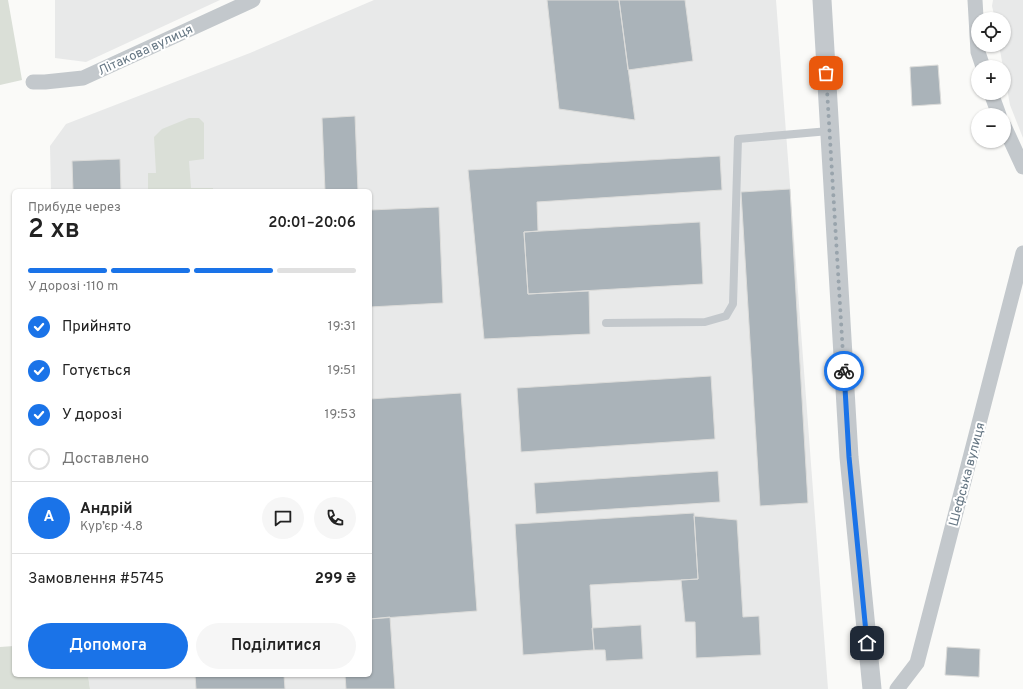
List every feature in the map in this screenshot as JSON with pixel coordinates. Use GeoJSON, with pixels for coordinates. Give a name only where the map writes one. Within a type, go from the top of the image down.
{"type":"FeatureCollection","features":[{"type":"Feature","properties":{"kind":"street","name":"Літакова вулиця"},"geometry":{"type":"LineString","coordinates":[[33,82],[83,78],[252,0]]}},
{"type":"Feature","properties":{"kind":"street"},"geometry":{"type":"LineString","coordinates":[[822,0],[849,457],[872,689]]}},
{"type":"Feature","properties":{"kind":"street"},"geometry":{"type":"LineString","coordinates":[[975,0],[978,52],[981,60]]}},
{"type":"Feature","properties":{"kind":"street"},"geometry":{"type":"LineString","coordinates":[[1011,141],[1023,166]]}},
{"type":"Feature","properties":{"kind":"street","name":"Шефська вулиця"},"geometry":{"type":"LineString","coordinates":[[897,689],[916,663],[1023,253]]}},
{"type":"Feature","properties":{"kind":"lane"},"geometry":{"type":"LineString","coordinates":[[606,323],[705,322],[726,316],[733,304],[738,139],[829,131]]}},
{"type":"Feature","properties":{"kind":"shaded area"},"geometry":{"type":"Polygon","coordinates":[[[0,0],[8,0],[22,80],[0,85],[0,0]]]}},
{"type":"Feature","properties":{"kind":"shaded area"},"geometry":{"type":"Polygon","coordinates":[[[55,0],[220,0],[86,62],[55,58],[55,0]]]}},
{"type":"Feature","properties":{"kind":"shaded area"},"geometry":{"type":"Polygon","coordinates":[[[374,0],[776,0],[828,689],[90,689],[88,677],[372,677],[372,189],[51,189],[50,146],[66,124],[250,53],[374,0]]]}},
{"type":"Feature","properties":{"kind":"shaded area"},"geometry":{"type":"Polygon","coordinates":[[[993,0],[1023,0],[1023,138],[1009,100],[1011,100],[1011,60],[1002,60],[1000,52],[1011,52],[1011,12],[993,12],[993,0]]]}},
{"type":"Feature","properties":{"kind":"shaded area"},"geometry":{"type":"Polygon","coordinates":[[[189,118],[199,118],[204,123],[204,159],[189,161],[191,188],[213,189],[148,189],[148,173],[156,173],[154,137],[162,129],[189,118]]]}},
{"type":"Feature","properties":{"kind":"shaded area"},"geometry":{"type":"Polygon","coordinates":[[[12,646],[12,677],[88,677],[90,689],[0,689],[0,647],[12,646]]]}},
{"type":"Feature","properties":{"kind":"building"},"geometry":{"type":"Polygon","coordinates":[[[547,0],[619,0],[635,120],[559,109],[547,0]]]}},
{"type":"Feature","properties":{"kind":"building"},"geometry":{"type":"Polygon","coordinates":[[[619,0],[685,0],[693,61],[628,70],[619,0]]]}},
{"type":"Feature","properties":{"kind":"building"},"geometry":{"type":"Polygon","coordinates":[[[938,65],[941,104],[912,106],[910,67],[938,65]]]}},
{"type":"Feature","properties":{"kind":"building"},"geometry":{"type":"Polygon","coordinates":[[[355,116],[358,189],[325,189],[322,118],[355,116]]]}},
{"type":"Feature","properties":{"kind":"building"},"geometry":{"type":"Polygon","coordinates":[[[720,156],[722,190],[537,202],[538,231],[524,232],[528,294],[589,291],[590,334],[484,339],[468,170],[720,156]]]}},
{"type":"Feature","properties":{"kind":"building"},"geometry":{"type":"Polygon","coordinates":[[[120,159],[121,189],[73,189],[72,161],[120,159]]]}},
{"type":"Feature","properties":{"kind":"building"},"geometry":{"type":"Polygon","coordinates":[[[790,189],[808,503],[760,506],[741,192],[790,189]]]}},
{"type":"Feature","properties":{"kind":"building"},"geometry":{"type":"Polygon","coordinates":[[[439,207],[443,303],[372,307],[372,210],[439,207]]]}},
{"type":"Feature","properties":{"kind":"building"},"geometry":{"type":"Polygon","coordinates":[[[700,222],[703,284],[528,294],[524,232],[700,222]]]}},
{"type":"Feature","properties":{"kind":"building"},"geometry":{"type":"Polygon","coordinates":[[[711,376],[715,439],[521,452],[517,388],[711,376]]]}},
{"type":"Feature","properties":{"kind":"building"},"geometry":{"type":"Polygon","coordinates":[[[461,393],[477,611],[372,619],[372,399],[461,393]]]}},
{"type":"Feature","properties":{"kind":"building"},"geometry":{"type":"Polygon","coordinates":[[[718,471],[720,502],[536,514],[534,483],[718,471]]]}},
{"type":"Feature","properties":{"kind":"building"},"geometry":{"type":"Polygon","coordinates":[[[694,513],[698,579],[590,585],[594,650],[523,655],[515,524],[694,513]]]}},
{"type":"Feature","properties":{"kind":"building"},"geometry":{"type":"Polygon","coordinates":[[[694,516],[737,520],[743,617],[759,616],[761,655],[696,658],[695,622],[685,622],[681,580],[698,579],[694,516]]]}},
{"type":"Feature","properties":{"kind":"building"},"geometry":{"type":"Polygon","coordinates":[[[390,617],[395,689],[346,689],[345,677],[372,677],[372,619],[390,617]]]}},
{"type":"Feature","properties":{"kind":"building"},"geometry":{"type":"Polygon","coordinates":[[[641,625],[643,659],[606,661],[605,650],[594,650],[592,628],[641,625]]]}},
{"type":"Feature","properties":{"kind":"building"},"geometry":{"type":"Polygon","coordinates":[[[947,647],[980,649],[979,677],[945,675],[947,647]]]}},
{"type":"Feature","properties":{"kind":"building"},"geometry":{"type":"Polygon","coordinates":[[[195,677],[284,677],[285,689],[196,689],[195,677]]]}},
{"type":"Feature","properties":{"kind":"way so far"},"geometry":{"type":"LineString","coordinates":[[826,73],[844,371]]}},
{"type":"Feature","properties":{"kind":"route"},"geometry":{"type":"LineString","coordinates":[[844,371],[849,457],[867,643]]}}]}
